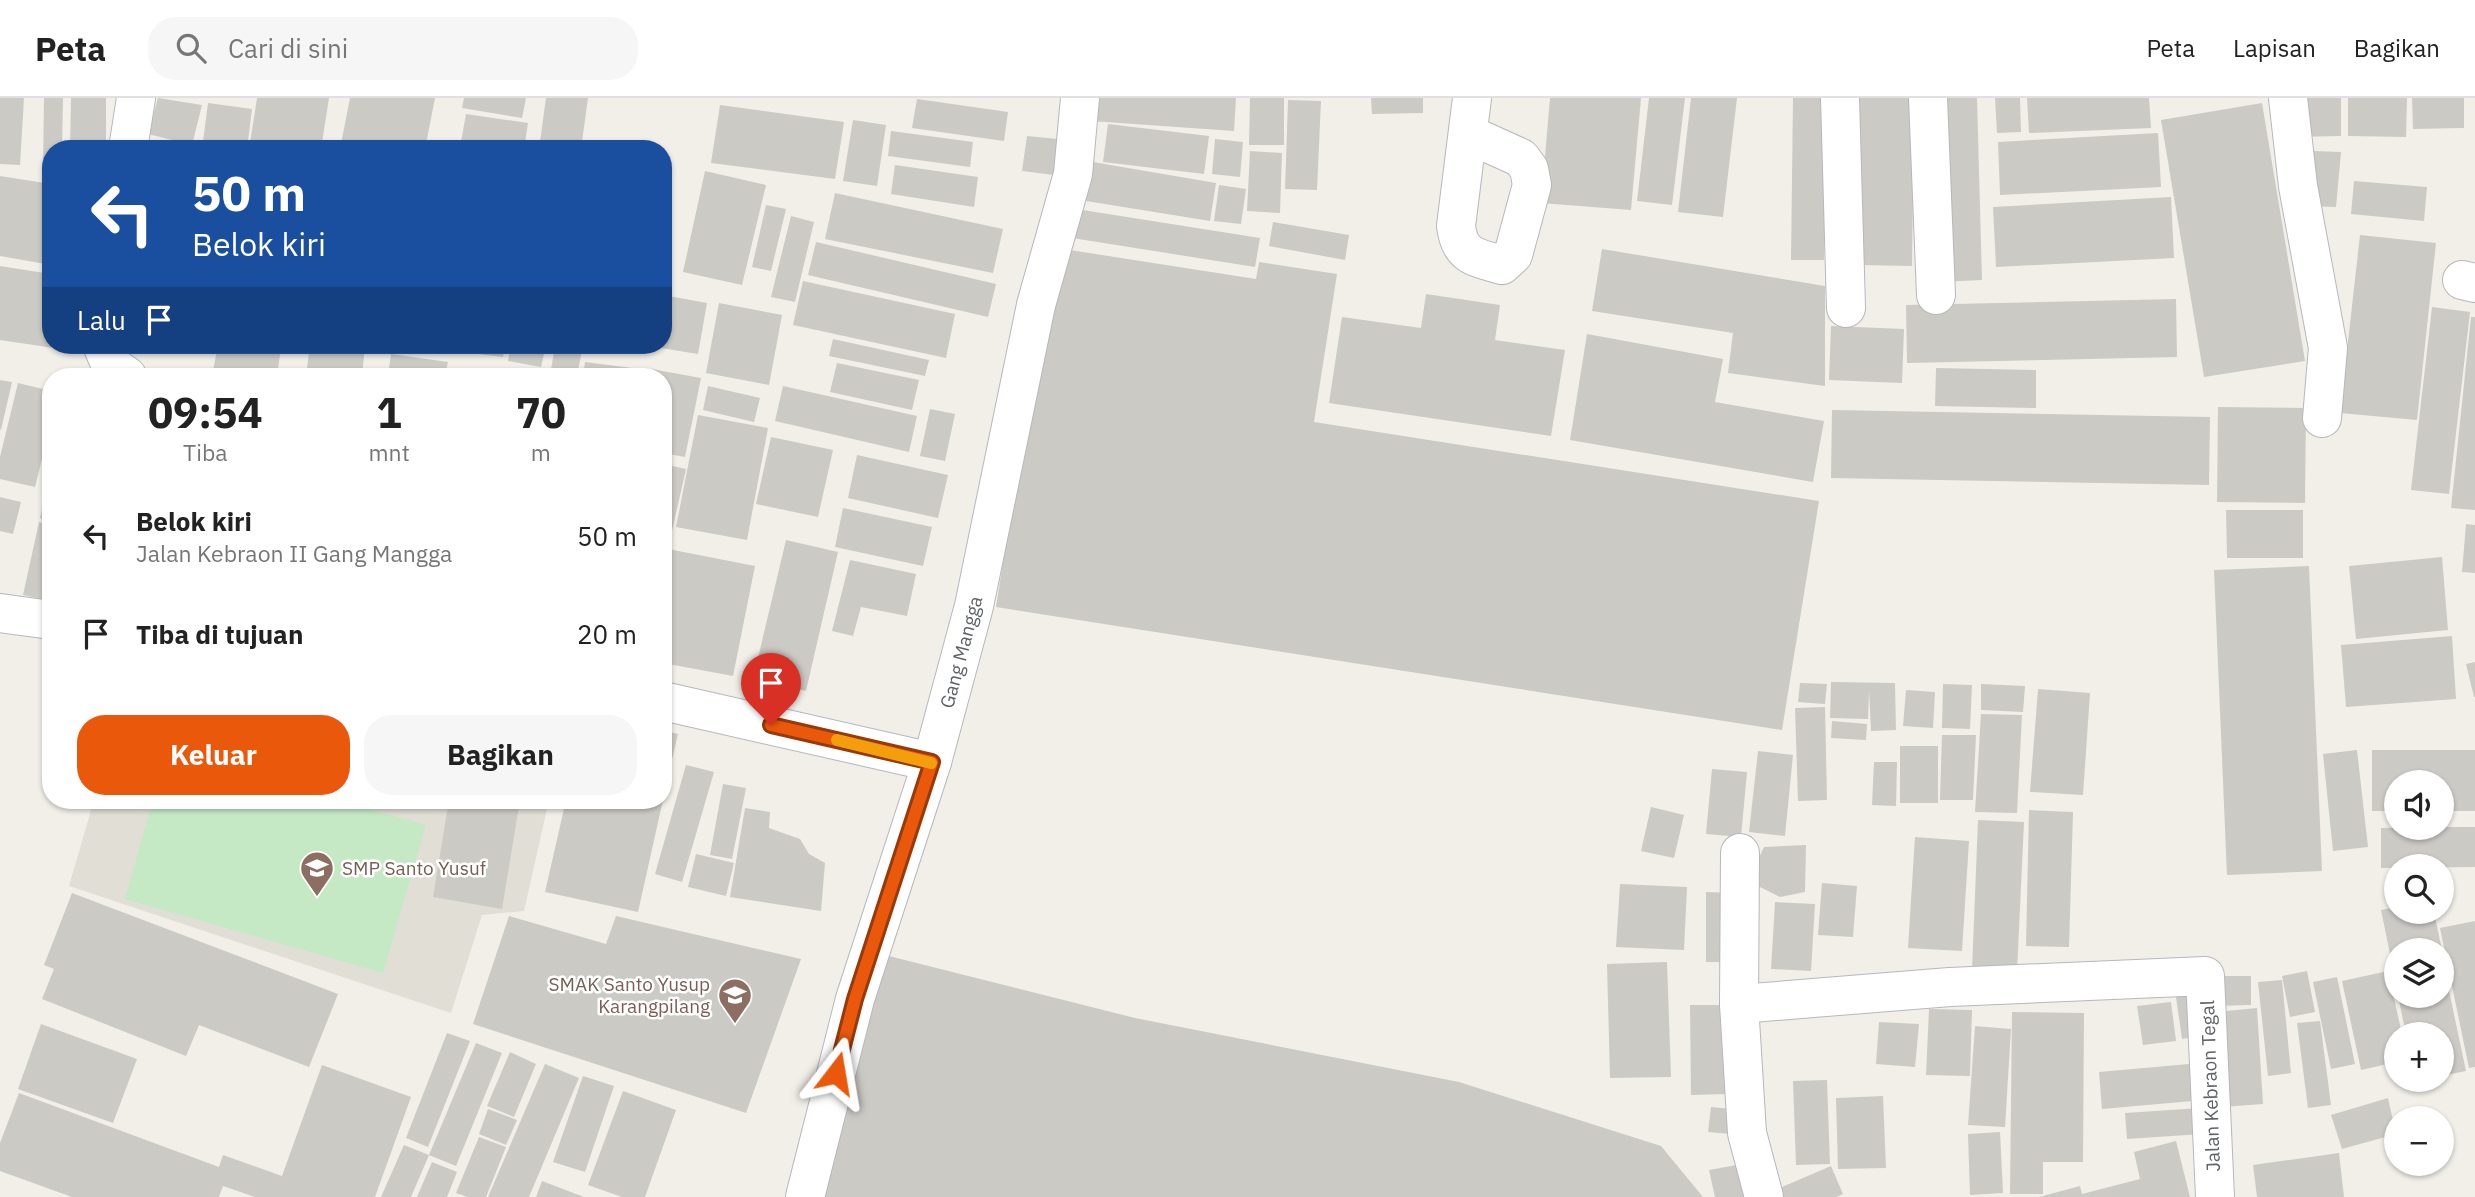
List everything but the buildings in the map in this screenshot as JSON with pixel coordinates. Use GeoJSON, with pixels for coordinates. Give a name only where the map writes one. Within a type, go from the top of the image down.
{"type":"FeatureCollection","features":[{"type":"Feature","properties":{"kind":"street"},"geometry":{"type":"LineString","coordinates":[[129,140],[136,98]]}},
{"type":"Feature","properties":{"kind":"street","name":"Gang Mangga"},"geometry":{"type":"LineString","coordinates":[[804,1197],[855,999],[932,762],[974,606],[1036,305],[1073,174],[1080,98]]}},
{"type":"Feature","properties":{"kind":"street"},"geometry":{"type":"LineString","coordinates":[[1840,98],[1846,308]]}},
{"type":"Feature","properties":{"kind":"street"},"geometry":{"type":"LineString","coordinates":[[1928,98],[1936,295]]}},
{"type":"Feature","properties":{"kind":"street"},"geometry":{"type":"LineString","coordinates":[[2288,98],[2291,141],[2329,348],[2322,418]]}},
{"type":"Feature","properties":{"kind":"street"},"geometry":{"type":"LineString","coordinates":[[106,354],[110,364],[116,368]]}},
{"type":"Feature","properties":{"kind":"street"},"geometry":{"type":"LineString","coordinates":[[0,613],[42,619]]}},
{"type":"Feature","properties":{"kind":"street"},"geometry":{"type":"LineString","coordinates":[[672,703],[932,762]]}},
{"type":"Feature","properties":{"kind":"street"},"geometry":{"type":"LineString","coordinates":[[1740,853],[1739,1004],[1747,1133],[1764,1197]]}},
{"type":"Feature","properties":{"kind":"street","name":"Jalan Kebraon Tegal"},"geometry":{"type":"LineString","coordinates":[[1739,1004],[1950,987],[2205,976],[2215,1197]]}},
{"type":"Feature","properties":{"kind":"shaded area","name":"SMP Santo Yusuf"},"geometry":{"type":"Polygon","coordinates":[[[91,809],[547,809],[524,911],[482,915],[451,1013],[69,886],[91,809]]]}},
{"type":"Feature","properties":{"kind":"green space"},"geometry":{"type":"Polygon","coordinates":[[[150,809],[368,809],[426,825],[383,973],[125,899],[150,809]]]}},
{"type":"Feature","properties":{"kind":"slow traffic"},"geometry":{"type":"LineString","coordinates":[[837,740],[931,763]]}},
{"type":"Feature","properties":{"kind":"place","name":"SMP Santo Yusuf"},"geometry":{"type":"Point","coordinates":[317,898]}},
{"type":"Feature","properties":{"kind":"place","name":"SMAK Santo Yusup Karangpilang"},"geometry":{"type":"Point","coordinates":[735,1025]}},
{"type":"Feature","properties":{"kind":"route"},"geometry":{"type":"LineString","coordinates":[[771,725],[932,762],[855,999],[836,1073]]}}]}
